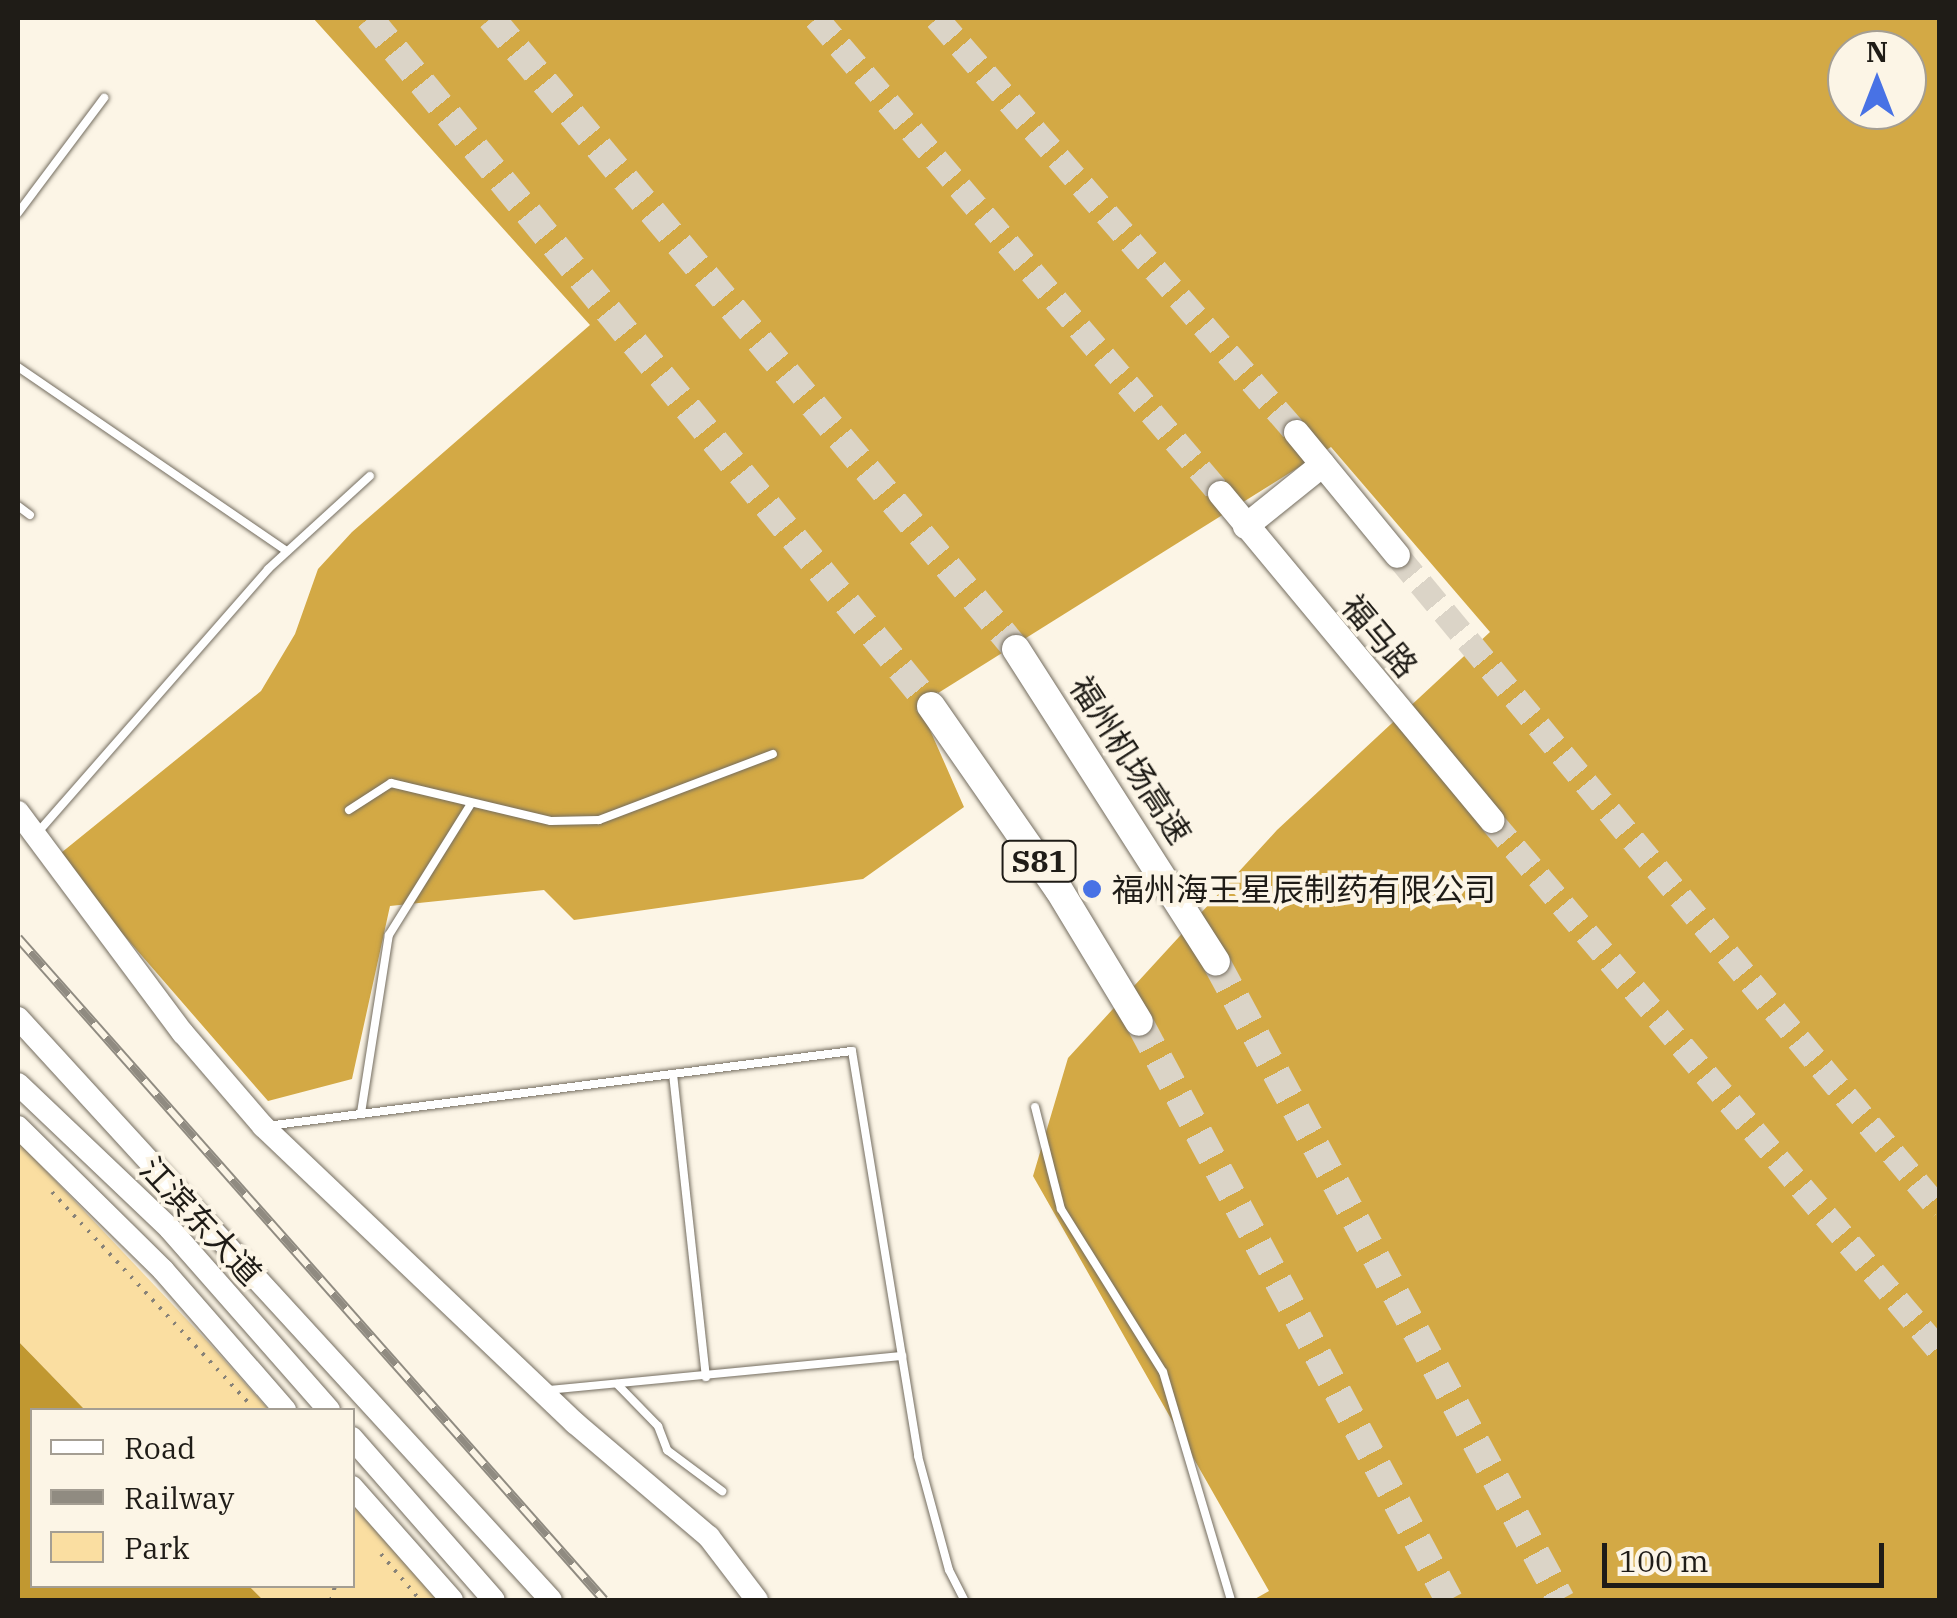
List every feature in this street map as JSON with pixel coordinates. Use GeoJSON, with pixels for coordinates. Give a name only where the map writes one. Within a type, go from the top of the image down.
{"type":"FeatureCollection","features":[{"type":"Feature","properties":{"kind":"highway","name":"福州机场高速"},"geometry":{"type":"LineString","coordinates":[[1016,649],[1216,962]]}},
{"type":"Feature","properties":{"kind":"highway","name":"S81"},"geometry":{"type":"LineString","coordinates":[[931,706],[1059,890],[1139,1022]]}},
{"type":"Feature","properties":{"kind":"main road","name":"福马路"},"geometry":{"type":"LineString","coordinates":[[1296,432],[1397,555]]}},
{"type":"Feature","properties":{"kind":"main road"},"geometry":{"type":"LineString","coordinates":[[1245,526],[1322,464]]}},
{"type":"Feature","properties":{"kind":"main road","name":"福马路"},"geometry":{"type":"LineString","coordinates":[[1220,493],[1491,820]]}},
{"type":"Feature","properties":{"kind":"street"},"geometry":{"type":"LineString","coordinates":[[18,812],[183,1032],[263,1126],[540,1391],[697,1526],[757,1600]]}},
{"type":"Feature","properties":{"kind":"street"},"geometry":{"type":"LineString","coordinates":[[18,1018],[551,1600]]}},
{"type":"Feature","properties":{"kind":"street","name":"江滨东大道"},"geometry":{"type":"LineString","coordinates":[[18,1084],[170,1229],[327,1408]]}},
{"type":"Feature","properties":{"kind":"street"},"geometry":{"type":"LineString","coordinates":[[18,1127],[162,1270],[283,1408]]}},
{"type":"Feature","properties":{"kind":"street"},"geometry":{"type":"LineString","coordinates":[[355,1441],[494,1600]]}},
{"type":"Feature","properties":{"kind":"street"},"geometry":{"type":"LineString","coordinates":[[355,1490],[452,1600]]}},
{"type":"Feature","properties":{"kind":"lane"},"geometry":{"type":"LineString","coordinates":[[18,213],[104,98]]}},
{"type":"Feature","properties":{"kind":"lane"},"geometry":{"type":"LineString","coordinates":[[18,367],[287,551]]}},
{"type":"Feature","properties":{"kind":"lane"},"geometry":{"type":"LineString","coordinates":[[36,834],[287,551],[370,476]]}},
{"type":"Feature","properties":{"kind":"lane"},"geometry":{"type":"LineString","coordinates":[[18,506],[30,514]]}},
{"type":"Feature","properties":{"kind":"lane"},"geometry":{"type":"LineString","coordinates":[[349,810],[391,784],[552,821],[599,820],[773,754]]}},
{"type":"Feature","properties":{"kind":"lane"},"geometry":{"type":"LineString","coordinates":[[361,1113],[389,935],[471,804]]}},
{"type":"Feature","properties":{"kind":"lane"},"geometry":{"type":"LineString","coordinates":[[263,1126],[852,1051],[918,1456],[948,1570],[964,1600]]}},
{"type":"Feature","properties":{"kind":"lane"},"geometry":{"type":"LineString","coordinates":[[673,1074],[706,1377]]}},
{"type":"Feature","properties":{"kind":"lane"},"geometry":{"type":"LineString","coordinates":[[1034,1107],[1062,1209],[1164,1372],[1231,1600]]}},
{"type":"Feature","properties":{"kind":"lane"},"geometry":{"type":"LineString","coordinates":[[540,1391],[902,1356]]}},
{"type":"Feature","properties":{"kind":"lane"},"geometry":{"type":"LineString","coordinates":[[617,1384],[658,1426],[666,1450],[722,1491]]}},
{"type":"Feature","properties":{"kind":"path"},"geometry":{"type":"LineString","coordinates":[[39,1178],[254,1408]]}},
{"type":"Feature","properties":{"kind":"path"},"geometry":{"type":"LineString","coordinates":[[375,1547],[420,1600]]}},
{"type":"Feature","properties":{"kind":"green space"},"geometry":{"type":"Polygon","coordinates":[[[18,1141],[267,1408],[83,1408],[18,1341],[18,1141]]]}},
{"type":"Feature","properties":{"kind":"green space"},"geometry":{"type":"Polygon","coordinates":[[[355,1507],[437,1600],[263,1600],[251,1588],[355,1588],[355,1507]]]}},
{"type":"Feature","properties":{"kind":"shaded area"},"geometry":{"type":"Polygon","coordinates":[[[313,18],[1939,18],[1939,1600],[1253,1600],[1269,1591],[1033,1176],[1068,1058],[1277,830],[1490,632],[1331,447],[919,705],[964,807],[863,879],[574,920],[544,890],[390,906],[352,1079],[268,1101],[56,857],[261,691],[295,634],[318,569],[352,532],[590,325],[313,18]]]}},
{"type":"Feature","properties":{"kind":"shaded area"},"geometry":{"type":"Polygon","coordinates":[[[18,1341],[83,1408],[30,1408],[30,1588],[251,1588],[263,1600],[18,1600],[18,1341]]]}},
{"type":"Feature","properties":{"kind":"tunnel"},"geometry":{"type":"LineString","coordinates":[[369,18],[931,706]]}},
{"type":"Feature","properties":{"kind":"tunnel"},"geometry":{"type":"LineString","coordinates":[[491,18],[1016,649]]}},
{"type":"Feature","properties":{"kind":"tunnel"},"geometry":{"type":"LineString","coordinates":[[816,18],[1220,493]]}},
{"type":"Feature","properties":{"kind":"tunnel"},"geometry":{"type":"LineString","coordinates":[[937,18],[1296,432]]}},
{"type":"Feature","properties":{"kind":"tunnel"},"geometry":{"type":"LineString","coordinates":[[1397,555],[1940,1210]]}},
{"type":"Feature","properties":{"kind":"tunnel"},"geometry":{"type":"LineString","coordinates":[[1491,820],[1940,1351]]}},
{"type":"Feature","properties":{"kind":"tunnel"},"geometry":{"type":"LineString","coordinates":[[1216,962],[1561,1600]]}},
{"type":"Feature","properties":{"kind":"tunnel"},"geometry":{"type":"LineString","coordinates":[[1139,1022],[1449,1600]]}},
{"type":"Feature","properties":{"kind":"railway"},"geometry":{"type":"LineString","coordinates":[[18,938],[604,1600]]}},
{"type":"Feature","properties":{"kind":"place","name":"福州海王星辰制药有限公司"},"geometry":{"type":"Point","coordinates":[1092,889]}}]}
